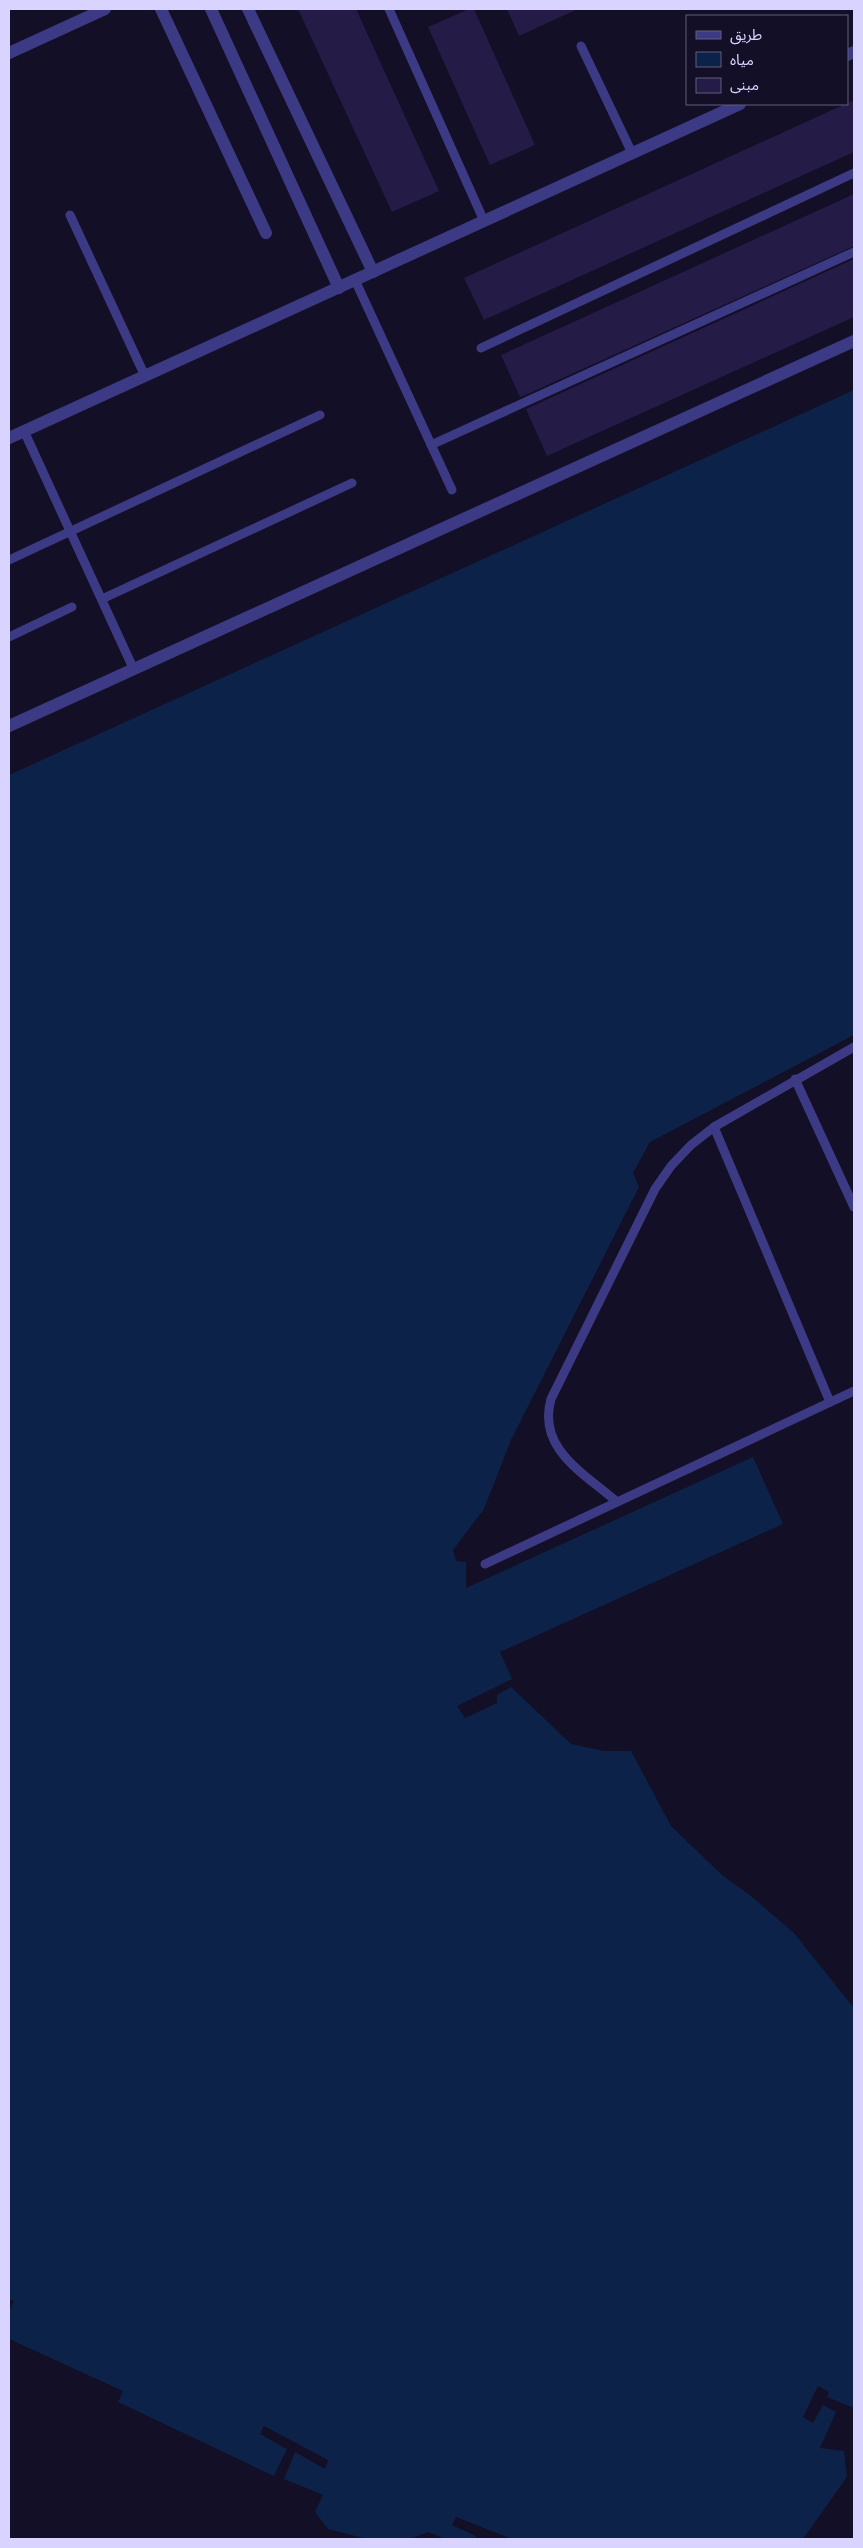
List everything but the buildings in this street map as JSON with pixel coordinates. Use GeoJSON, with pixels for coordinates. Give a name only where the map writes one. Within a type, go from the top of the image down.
{"type":"FeatureCollection","features":[{"type":"Feature","properties":{"kind":"street"},"geometry":{"type":"LineString","coordinates":[[9,53],[105,9]]}},
{"type":"Feature","properties":{"kind":"street"},"geometry":{"type":"LineString","coordinates":[[161,9],[266,234]]}},
{"type":"Feature","properties":{"kind":"street"},"geometry":{"type":"LineString","coordinates":[[212,9],[339,288]]}},
{"type":"Feature","properties":{"kind":"street"},"geometry":{"type":"LineString","coordinates":[[248,9],[372,272]]}},
{"type":"Feature","properties":{"kind":"street"},"geometry":{"type":"LineString","coordinates":[[9,438],[738,105]]}},
{"type":"Feature","properties":{"kind":"street"},"geometry":{"type":"LineString","coordinates":[[9,726],[854,341]]}},
{"type":"Feature","properties":{"kind":"lane"},"geometry":{"type":"LineString","coordinates":[[389,9],[484,221]]}},
{"type":"Feature","properties":{"kind":"lane"},"geometry":{"type":"LineString","coordinates":[[581,46],[632,153]]}},
{"type":"Feature","properties":{"kind":"lane"},"geometry":{"type":"LineString","coordinates":[[481,348],[854,173]]}},
{"type":"Feature","properties":{"kind":"lane"},"geometry":{"type":"LineString","coordinates":[[70,215],[145,376]]}},
{"type":"Feature","properties":{"kind":"lane"},"geometry":{"type":"LineString","coordinates":[[431,445],[854,252]]}},
{"type":"Feature","properties":{"kind":"lane"},"geometry":{"type":"LineString","coordinates":[[355,280],[452,490]]}},
{"type":"Feature","properties":{"kind":"lane"},"geometry":{"type":"LineString","coordinates":[[9,560],[320,415]]}},
{"type":"Feature","properties":{"kind":"lane"},"geometry":{"type":"LineString","coordinates":[[24,431],[134,670]]}},
{"type":"Feature","properties":{"kind":"lane"},"geometry":{"type":"LineString","coordinates":[[102,600],[352,483]]}},
{"type":"Feature","properties":{"kind":"lane"},"geometry":{"type":"LineString","coordinates":[[9,637],[72,607]]}},
{"type":"Feature","properties":{"kind":"lane"},"geometry":{"type":"LineString","coordinates":[[617,1502],[552,1442],[548,1428],[547,1413],[551,1399],[655,1189],[671,1166],[691,1145],[714,1127],[854,1047]]}},
{"type":"Feature","properties":{"kind":"lane"},"geometry":{"type":"LineString","coordinates":[[795,1080],[854,1207]]}},
{"type":"Feature","properties":{"kind":"lane"},"geometry":{"type":"LineString","coordinates":[[714,1127],[830,1402]]}},
{"type":"Feature","properties":{"kind":"lane"},"geometry":{"type":"LineString","coordinates":[[485,1564],[854,1391]]}},
{"type":"Feature","properties":{"kind":"water"},"geometry":{"type":"Polygon","coordinates":[[[854,390],[854,1035],[650,1142],[633,1173],[639,1187],[511,1440],[484,1509],[453,1550],[456,1561],[466,1562],[466,1588],[753,1457],[783,1524],[500,1652],[512,1679],[457,1706],[465,1718],[497,1703],[497,1695],[511,1687],[571,1744],[604,1751],[631,1751],[671,1826],[722,1875],[751,1896],[794,1933],[854,2008],[854,2408],[827,2397],[829,2392],[818,2386],[803,2417],[813,2423],[823,2405],[836,2412],[820,2448],[844,2451],[847,2477],[803,2539],[512,2539],[456,2517],[452,2525],[476,2536],[475,2539],[445,2539],[428,2532],[410,2539],[367,2539],[328,2529],[315,2512],[323,2495],[284,2479],[295,2452],[325,2469],[328,2460],[264,2426],[260,2434],[287,2449],[274,2476],[118,2402],[123,2391],[9,2339],[9,2311],[14,2301],[9,2299],[9,775],[854,390]]]}}]}
